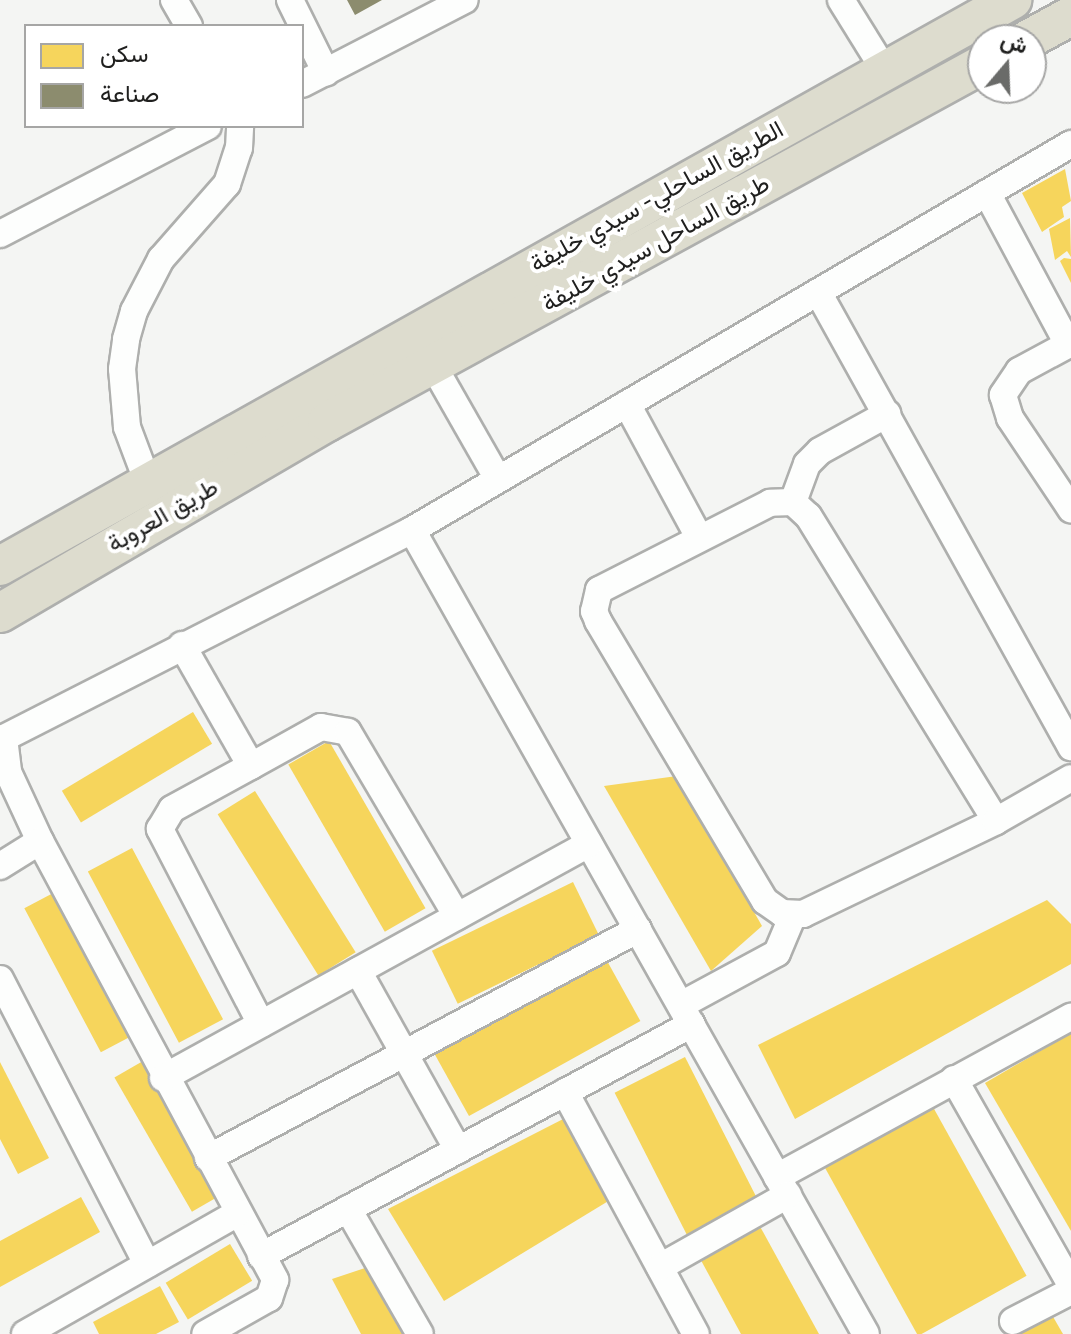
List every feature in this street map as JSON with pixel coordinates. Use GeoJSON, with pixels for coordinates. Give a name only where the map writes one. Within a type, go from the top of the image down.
{"type":"FeatureCollection","features":[{"type":"Feature","properties":{"kind":"highway","name":"الطريق الساحلي- سيدي خليفة"},"geometry":{"type":"LineString","coordinates":[[302,394],[1012,0]]}},
{"type":"Feature","properties":{"kind":"highway"},"geometry":{"type":"LineString","coordinates":[[1047,29],[1071,16]]}},
{"type":"Feature","properties":{"kind":"highway","name":"طريق الساحل سيدي خليفة"},"geometry":{"type":"LineString","coordinates":[[327,422],[434,367],[967,73]]}},
{"type":"Feature","properties":{"kind":"highway","name":"طريق العروبة"},"geometry":{"type":"LineString","coordinates":[[0,566],[302,394]]}},
{"type":"Feature","properties":{"kind":"highway","name":"طريق العروبة"},"geometry":{"type":"LineString","coordinates":[[0,613],[327,422]]}},
{"type":"Feature","properties":{"kind":"highway"},"geometry":{"type":"LineString","coordinates":[[0,539],[60,532]]}},
{"type":"Feature","properties":{"kind":"street"},"geometry":{"type":"LineString","coordinates":[[174,0],[188,24]]}},
{"type":"Feature","properties":{"kind":"street"},"geometry":{"type":"LineString","coordinates":[[290,0],[302,24]]}},
{"type":"Feature","properties":{"kind":"street"},"geometry":{"type":"LineString","coordinates":[[304,83],[465,0]]}},
{"type":"Feature","properties":{"kind":"street"},"geometry":{"type":"LineString","coordinates":[[841,0],[885,71]]}},
{"type":"Feature","properties":{"kind":"street"},"geometry":{"type":"LineString","coordinates":[[304,28],[326,73]]}},
{"type":"Feature","properties":{"kind":"street"},"geometry":{"type":"LineString","coordinates":[[0,234],[204,128]]}},
{"type":"Feature","properties":{"kind":"street"},"geometry":{"type":"LineString","coordinates":[[148,483],[135,455],[122,398],[126,339],[134,311],[161,259],[227,184],[239,148],[240,128]]}},
{"type":"Feature","properties":{"kind":"street"},"geometry":{"type":"LineString","coordinates":[[205,1334],[273,1295],[275,1280],[163,1078],[40,841],[8,772],[2,739],[412,530],[1071,144]]}},
{"type":"Feature","properties":{"kind":"street"},"geometry":{"type":"LineString","coordinates":[[987,193],[1070,343],[1019,371],[1003,395],[1010,418],[1071,509]]}},
{"type":"Feature","properties":{"kind":"street"},"geometry":{"type":"LineString","coordinates":[[818,292],[1071,747]]}},
{"type":"Feature","properties":{"kind":"street"},"geometry":{"type":"LineString","coordinates":[[434,367],[498,479]]}},
{"type":"Feature","properties":{"kind":"street"},"geometry":{"type":"LineString","coordinates":[[627,404],[699,537]]}},
{"type":"Feature","properties":{"kind":"street"},"geometry":{"type":"LineString","coordinates":[[793,502],[807,464],[820,451],[887,414]]}},
{"type":"Feature","properties":{"kind":"street"},"geometry":{"type":"LineString","coordinates":[[793,915],[765,901],[594,611],[599,590],[609,581],[770,503],[793,502],[808,516],[996,821]]}},
{"type":"Feature","properties":{"kind":"street"},"geometry":{"type":"LineString","coordinates":[[412,530],[866,1334]]}},
{"type":"Feature","properties":{"kind":"street"},"geometry":{"type":"LineString","coordinates":[[182,645],[251,766]]}},
{"type":"Feature","properties":{"kind":"street"},"geometry":{"type":"LineString","coordinates":[[261,1024],[160,829],[172,809],[321,727],[348,732],[457,916]]}},
{"type":"Feature","properties":{"kind":"street"},"geometry":{"type":"LineString","coordinates":[[261,1256],[565,1092],[686,1015],[777,953],[793,915],[996,821],[1071,778]]}},
{"type":"Feature","properties":{"kind":"street"},"geometry":{"type":"LineString","coordinates":[[0,866],[40,841]]}},
{"type":"Feature","properties":{"kind":"street"},"geometry":{"type":"LineString","coordinates":[[163,1078],[589,844]]}},
{"type":"Feature","properties":{"kind":"street"},"geometry":{"type":"LineString","coordinates":[[208,1158],[638,929]]}},
{"type":"Feature","properties":{"kind":"street"},"geometry":{"type":"LineString","coordinates":[[358,971],[458,1150]]}},
{"type":"Feature","properties":{"kind":"street"},"geometry":{"type":"LineString","coordinates":[[0,979],[147,1264]]}},
{"type":"Feature","properties":{"kind":"street"},"geometry":{"type":"LineString","coordinates":[[660,1267],[782,1186],[954,1079],[1071,1017]]}},
{"type":"Feature","properties":{"kind":"street"},"geometry":{"type":"LineString","coordinates":[[954,1079],[1071,1285]]}},
{"type":"Feature","properties":{"kind":"street"},"geometry":{"type":"LineString","coordinates":[[565,1092],[696,1334]]}},
{"type":"Feature","properties":{"kind":"street"},"geometry":{"type":"LineString","coordinates":[[348,1209],[420,1334]]}},
{"type":"Feature","properties":{"kind":"street"},"geometry":{"type":"LineString","coordinates":[[25,1334],[68,1323],[147,1264],[238,1213]]}},
{"type":"Feature","properties":{"kind":"street"},"geometry":{"type":"LineString","coordinates":[[1013,1321],[1071,1291]]}},
{"type":"Feature","properties":{"kind":"building: سكن"},"geometry":{"type":"Polygon","coordinates":[[[1065,169],[1071,201],[1062,207],[1064,217],[1042,232],[1022,193],[1065,169]]]}},
{"type":"Feature","properties":{"kind":"building: سكن"},"geometry":{"type":"Polygon","coordinates":[[[1070,218],[1071,257],[1067,251],[1055,260],[1049,229],[1070,218]]]}},
{"type":"Feature","properties":{"kind":"building: سكن"},"geometry":{"type":"Polygon","coordinates":[[[1071,259],[1071,283],[1060,261],[1071,259]]]}},
{"type":"Feature","properties":{"kind":"building: سكن"},"geometry":{"type":"Polygon","coordinates":[[[193,712],[212,744],[81,823],[62,791],[193,712]]]}},
{"type":"Feature","properties":{"kind":"building: سكن"},"geometry":{"type":"Polygon","coordinates":[[[329,741],[426,908],[385,932],[288,764],[329,741]]]}},
{"type":"Feature","properties":{"kind":"building: سكن"},"geometry":{"type":"Polygon","coordinates":[[[677,776],[762,926],[711,971],[604,786],[677,776]]]}},
{"type":"Feature","properties":{"kind":"building: سكن"},"geometry":{"type":"Polygon","coordinates":[[[255,791],[356,952],[318,975],[218,814],[255,791]]]}},
{"type":"Feature","properties":{"kind":"building: سكن"},"geometry":{"type":"Polygon","coordinates":[[[132,848],[223,1019],[179,1043],[88,871],[132,848]]]}},
{"type":"Feature","properties":{"kind":"building: سكن"},"geometry":{"type":"Polygon","coordinates":[[[573,882],[599,935],[458,1004],[432,951],[573,882]]]}},
{"type":"Feature","properties":{"kind":"building: سكن"},"geometry":{"type":"Polygon","coordinates":[[[57,891],[134,1035],[101,1052],[24,908],[57,891]]]}},
{"type":"Feature","properties":{"kind":"building: سكن"},"geometry":{"type":"Polygon","coordinates":[[[1047,900],[1071,924],[1071,964],[795,1119],[758,1045],[1047,900]]]}},
{"type":"Feature","properties":{"kind":"building: سكن"},"geometry":{"type":"Polygon","coordinates":[[[606,959],[640,1021],[469,1116],[435,1054],[606,959]]]}},
{"type":"Feature","properties":{"kind":"building: سكن"},"geometry":{"type":"Polygon","coordinates":[[[1071,1033],[1071,1231],[985,1083],[1071,1033]]]}},
{"type":"Feature","properties":{"kind":"building: سكن"},"geometry":{"type":"Polygon","coordinates":[[[685,1057],[760,1204],[690,1240],[615,1093],[685,1057]]]}},
{"type":"Feature","properties":{"kind":"building: سكن"},"geometry":{"type":"Polygon","coordinates":[[[143,1061],[220,1195],[192,1212],[114,1078],[143,1061]]]}},
{"type":"Feature","properties":{"kind":"building: سكن"},"geometry":{"type":"Polygon","coordinates":[[[0,1062],[49,1158],[18,1174],[0,1139],[0,1062]]]}},
{"type":"Feature","properties":{"kind":"building: سكن"},"geometry":{"type":"Polygon","coordinates":[[[933,1107],[1027,1276],[917,1334],[825,1167],[933,1107]]]}},
{"type":"Feature","properties":{"kind":"building: سكن"},"geometry":{"type":"Polygon","coordinates":[[[569,1116],[615,1197],[444,1301],[388,1209],[569,1116]]]}},
{"type":"Feature","properties":{"kind":"building: سكن"},"geometry":{"type":"Polygon","coordinates":[[[81,1197],[100,1232],[0,1287],[0,1241],[81,1197]]]}},
{"type":"Feature","properties":{"kind":"building: سكن"},"geometry":{"type":"Polygon","coordinates":[[[757,1221],[819,1334],[741,1334],[697,1253],[757,1221]]]}},
{"type":"Feature","properties":{"kind":"building: سكن"},"geometry":{"type":"Polygon","coordinates":[[[230,1244],[252,1281],[188,1319],[166,1283],[230,1244]]]}},
{"type":"Feature","properties":{"kind":"building: سكن"},"geometry":{"type":"Polygon","coordinates":[[[371,1266],[408,1334],[361,1334],[332,1279],[371,1266]]]}},
{"type":"Feature","properties":{"kind":"building: سكن"},"geometry":{"type":"Polygon","coordinates":[[[160,1286],[179,1322],[156,1334],[99,1334],[93,1322],[160,1286]]]}},
{"type":"Feature","properties":{"kind":"building: سكن"},"geometry":{"type":"Polygon","coordinates":[[[1052,1315],[1063,1334],[1017,1334],[1052,1315]]]}},
{"type":"Feature","properties":{"kind":"building: صناعة"},"geometry":{"type":"Polygon","coordinates":[[[347,0],[382,0],[355,15],[347,0]]]}}]}
